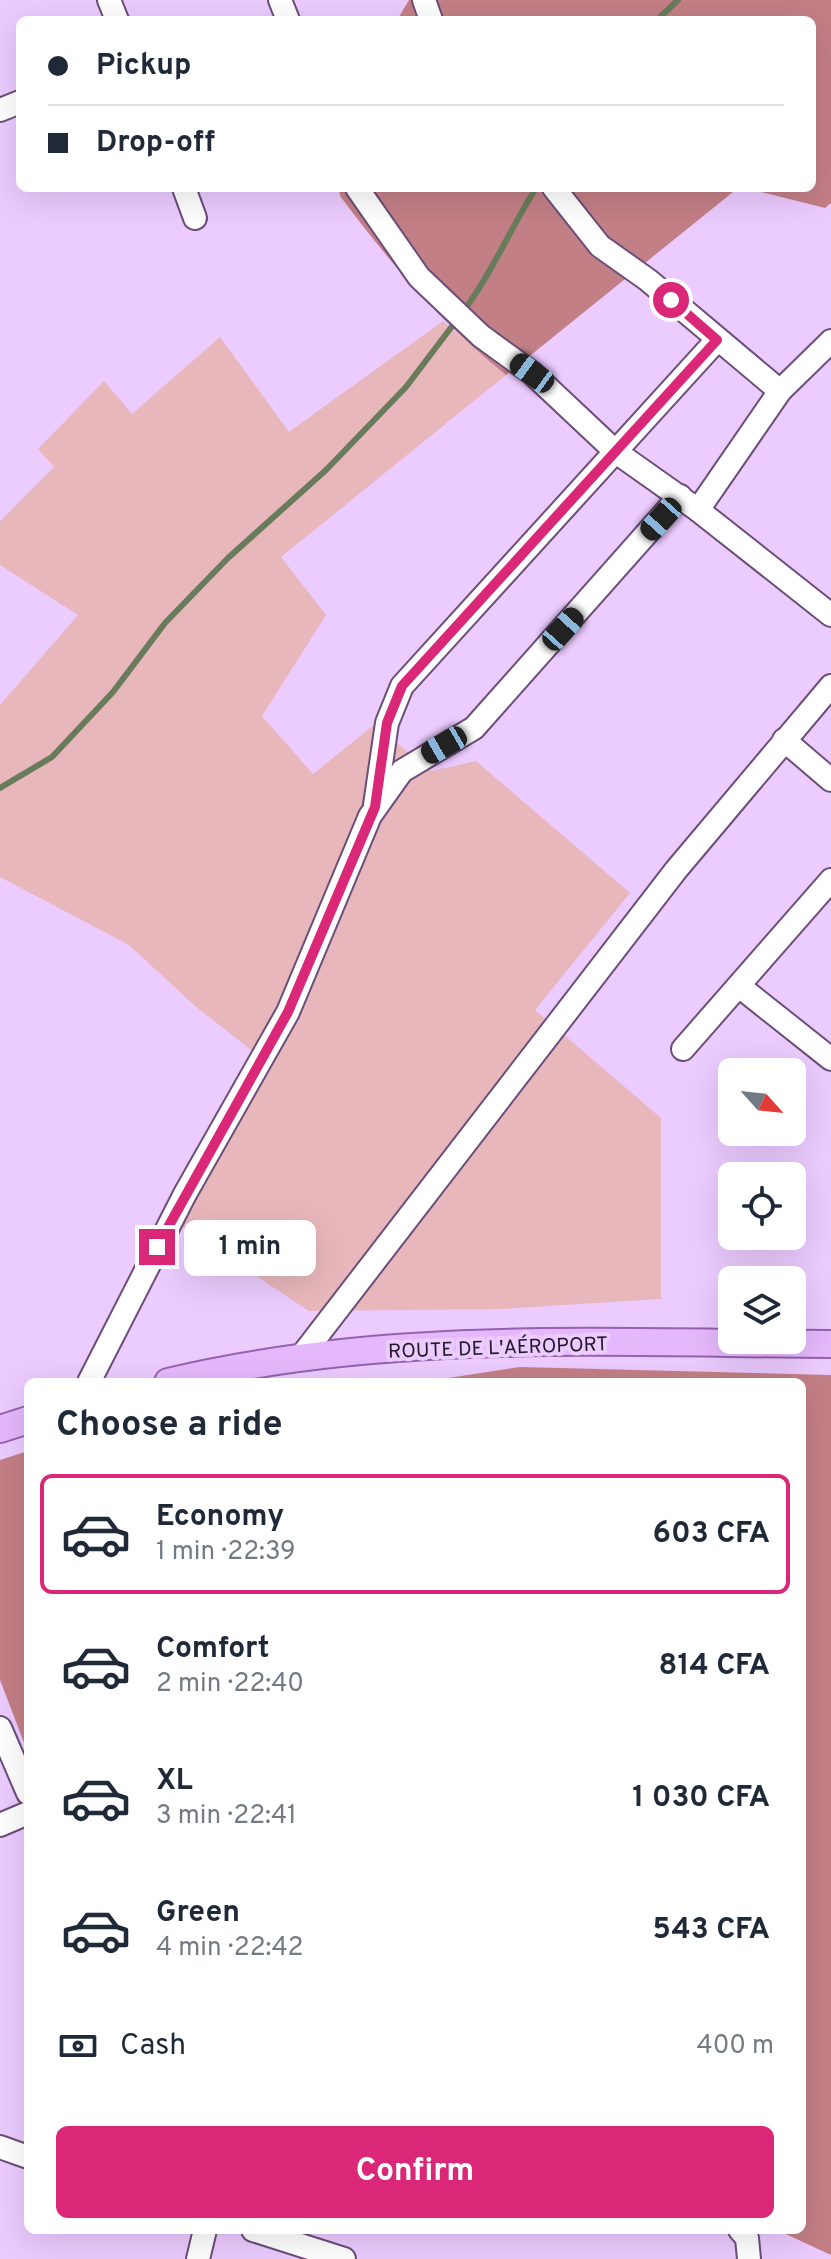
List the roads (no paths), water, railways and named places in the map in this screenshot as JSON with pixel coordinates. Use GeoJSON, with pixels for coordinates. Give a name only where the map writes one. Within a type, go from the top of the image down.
{"type":"FeatureCollection","features":[{"type":"Feature","properties":{"kind":"main road","name":"ROUTE DE L'AÉROPORT"},"geometry":{"type":"LineString","coordinates":[[190,1378],[300,1358],[537,1343],[831,1344]]}},
{"type":"Feature","properties":{"kind":"main road"},"geometry":{"type":"LineString","coordinates":[[0,1429],[24,1421]]}},
{"type":"Feature","properties":{"kind":"street"},"geometry":{"type":"LineString","coordinates":[[185,192],[195,218]]}},
{"type":"Feature","properties":{"kind":"street"},"geometry":{"type":"LineString","coordinates":[[360,192],[419,277],[481,336],[532,373],[616,452],[689,503],[831,615]]}},
{"type":"Feature","properties":{"kind":"street"},"geometry":{"type":"LineString","coordinates":[[557,192],[600,246],[648,280],[780,391]]}},
{"type":"Feature","properties":{"kind":"street"},"geometry":{"type":"LineString","coordinates":[[375,807],[387,723],[402,686],[717,340]]}},
{"type":"Feature","properties":{"kind":"street"},"geometry":{"type":"LineString","coordinates":[[91,1378],[185,1194],[288,1012],[375,807],[402,771],[474,728],[689,503],[780,391],[831,341]]}},
{"type":"Feature","properties":{"kind":"street"},"geometry":{"type":"LineString","coordinates":[[300,1358],[676,870],[831,686]]}},
{"type":"Feature","properties":{"kind":"street"},"geometry":{"type":"LineString","coordinates":[[784,740],[831,780]]}},
{"type":"Feature","properties":{"kind":"street"},"geometry":{"type":"LineString","coordinates":[[683,1049],[831,880]]}},
{"type":"Feature","properties":{"kind":"street"},"geometry":{"type":"LineString","coordinates":[[739,986],[831,1059]]}},
{"type":"Feature","properties":{"kind":"street"},"geometry":{"type":"LineString","coordinates":[[0,1728],[24,1784]]}},
{"type":"Feature","properties":{"kind":"street"},"geometry":{"type":"LineString","coordinates":[[0,1825],[24,1815]]}},
{"type":"Feature","properties":{"kind":"street"},"geometry":{"type":"LineString","coordinates":[[0,2147],[24,2156]]}},
{"type":"Feature","properties":{"kind":"street"},"geometry":{"type":"LineString","coordinates":[[198,2259],[204,2234]]}},
{"type":"Feature","properties":{"kind":"street"},"geometry":{"type":"LineString","coordinates":[[266,2234],[344,2259]]}},
{"type":"Feature","properties":{"kind":"street"},"geometry":{"type":"LineString","coordinates":[[744,2234],[747,2238],[749,2259]]}},
{"type":"Feature","properties":{"kind":"waterway"},"geometry":{"type":"LineString","coordinates":[[661,16],[678,0]]}},
{"type":"Feature","properties":{"kind":"waterway"},"geometry":{"type":"LineString","coordinates":[[463,312],[534,192]]}},
{"type":"Feature","properties":{"kind":"waterway"},"geometry":{"type":"LineString","coordinates":[[0,788],[52,757],[113,692],[165,623],[228,558],[326,470],[406,387],[456,321]]}}]}
